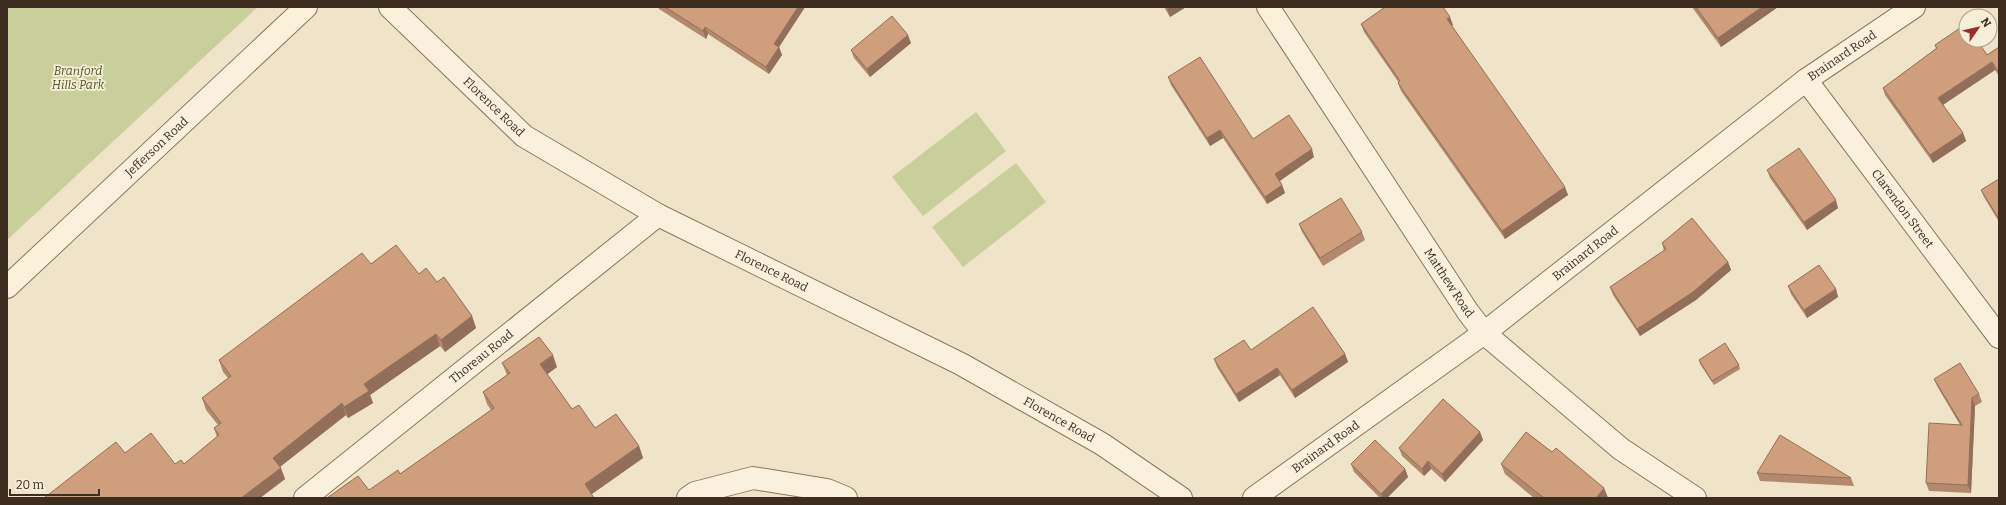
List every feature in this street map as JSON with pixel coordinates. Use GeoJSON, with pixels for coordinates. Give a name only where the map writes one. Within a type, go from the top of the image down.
{"type":"FeatureCollection","features":[{"type":"Feature","properties":{"kind":"street","name":"Jefferson Road"},"geometry":{"type":"LineString","coordinates":[[7,287],[306,7]]}},
{"type":"Feature","properties":{"kind":"street","name":"Florence Road"},"geometry":{"type":"LineString","coordinates":[[390,7],[524,136],[658,215],[961,364],[1102,444],[1181,498]]}},
{"type":"Feature","properties":{"kind":"street","name":"Matthew Road"},"geometry":{"type":"LineString","coordinates":[[1268,7],[1459,300],[1484,333],[1621,449],[1695,498]]}},
{"type":"Feature","properties":{"kind":"street","name":"Brainard Road"},"geometry":{"type":"LineString","coordinates":[[1254,498],[1484,333],[1806,80],[1914,7]]}},
{"type":"Feature","properties":{"kind":"street","name":"Clarendon Street"},"geometry":{"type":"LineString","coordinates":[[1806,80],[1999,337]]}},
{"type":"Feature","properties":{"kind":"street","name":"Thoreau Road"},"geometry":{"type":"LineString","coordinates":[[305,498],[658,215]]}},
{"type":"Feature","properties":{"kind":"street"},"geometry":{"type":"LineString","coordinates":[[688,498],[695,493],[753,478],[827,490],[846,498]]}},
{"type":"Feature","properties":{"kind":"green space","name":"Branford Hills Park"},"geometry":{"type":"Polygon","coordinates":[[[7,7],[258,7],[7,240],[7,7]]]}},
{"type":"Feature","properties":{"kind":"green space"},"geometry":{"type":"Polygon","coordinates":[[[976,112],[1006,151],[923,216],[892,177],[976,112]]]}},
{"type":"Feature","properties":{"kind":"green space"},"geometry":{"type":"Polygon","coordinates":[[[1016,163],[1046,202],[963,267],[932,227],[1016,163]]]}},
{"type":"Feature","properties":{"kind":"building"},"geometry":{"type":"Polygon","coordinates":[[[665,7],[798,7],[774,44],[779,47],[766,67],[705,27],[703,31],[665,7]]]}},
{"type":"Feature","properties":{"kind":"building"},"geometry":{"type":"Polygon","coordinates":[[[1385,7],[1443,7],[1450,17],[1447,19],[1565,187],[1502,231],[1398,83],[1400,81],[1361,24],[1385,7]]]}},
{"type":"Feature","properties":{"kind":"building"},"geometry":{"type":"Polygon","coordinates":[[[1696,7],[1762,7],[1718,38],[1696,7]]]}},
{"type":"Feature","properties":{"kind":"building"},"geometry":{"type":"Polygon","coordinates":[[[892,16],[908,35],[867,69],[851,50],[892,16]]]}},
{"type":"Feature","properties":{"kind":"building"},"geometry":{"type":"Polygon","coordinates":[[[1958,29],[1958,48],[1982,48],[1987,55],[1999,47],[1999,73],[1992,62],[1938,98],[1963,133],[1930,155],[1883,88],[1937,48],[1935,45],[1958,29]]]}},
{"type":"Feature","properties":{"kind":"building"},"geometry":{"type":"Polygon","coordinates":[[[1200,57],[1253,139],[1289,115],[1312,149],[1275,174],[1282,185],[1265,197],[1220,130],[1207,138],[1168,77],[1200,57]]]}},
{"type":"Feature","properties":{"kind":"building"},"geometry":{"type":"Polygon","coordinates":[[[1799,148],[1836,200],[1804,222],[1767,170],[1799,148]]]}},
{"type":"Feature","properties":{"kind":"building"},"geometry":{"type":"Polygon","coordinates":[[[1999,179],[1999,219],[1981,190],[1999,179]]]}},
{"type":"Feature","properties":{"kind":"building"},"geometry":{"type":"Polygon","coordinates":[[[1341,198],[1362,232],[1320,258],[1299,224],[1341,198]]]}},
{"type":"Feature","properties":{"kind":"building"},"geometry":{"type":"Polygon","coordinates":[[[1692,218],[1728,262],[1693,292],[1637,329],[1610,287],[1666,249],[1662,243],[1692,218]]]}},
{"type":"Feature","properties":{"kind":"building"},"geometry":{"type":"Polygon","coordinates":[[[396,245],[419,274],[426,268],[437,282],[444,277],[472,316],[441,340],[436,334],[364,384],[369,391],[344,407],[342,403],[273,458],[281,468],[241,498],[44,498],[116,442],[125,453],[151,433],[175,464],[181,460],[184,464],[219,435],[214,428],[221,423],[202,398],[231,376],[219,360],[362,253],[371,264],[396,245]]]}},
{"type":"Feature","properties":{"kind":"building"},"geometry":{"type":"Polygon","coordinates":[[[1819,265],[1836,289],[1804,310],[1788,286],[1819,265]]]}},
{"type":"Feature","properties":{"kind":"building"},"geometry":{"type":"Polygon","coordinates":[[[1313,307],[1345,354],[1292,390],[1277,368],[1236,394],[1214,359],[1244,340],[1251,350],[1313,307]]]}},
{"type":"Feature","properties":{"kind":"building"},"geometry":{"type":"Polygon","coordinates":[[[539,337],[553,355],[540,364],[572,409],[579,405],[595,428],[616,414],[639,446],[585,484],[594,498],[327,498],[358,476],[369,490],[398,470],[400,474],[494,408],[483,392],[510,373],[502,363],[539,337]]]}},
{"type":"Feature","properties":{"kind":"building"},"geometry":{"type":"Polygon","coordinates":[[[1725,343],[1739,365],[1712,381],[1699,360],[1725,343]]]}},
{"type":"Feature","properties":{"kind":"building"},"geometry":{"type":"Polygon","coordinates":[[[1960,363],[1979,394],[1972,398],[1968,485],[1926,483],[1929,423],[1962,425],[1934,379],[1960,363]]]}},
{"type":"Feature","properties":{"kind":"building"},"geometry":{"type":"Polygon","coordinates":[[[1443,399],[1480,432],[1442,474],[1428,461],[1422,469],[1399,448],[1443,399]]]}},
{"type":"Feature","properties":{"kind":"building"},"geometry":{"type":"Polygon","coordinates":[[[1526,432],[1552,452],[1556,448],[1604,488],[1596,498],[1544,498],[1501,464],[1526,432]]]}},
{"type":"Feature","properties":{"kind":"building"},"geometry":{"type":"Polygon","coordinates":[[[1780,435],[1851,478],[1757,473],[1780,435]]]}},
{"type":"Feature","properties":{"kind":"building"},"geometry":{"type":"Polygon","coordinates":[[[1375,440],[1405,469],[1381,494],[1351,464],[1375,440]]]}}]}
